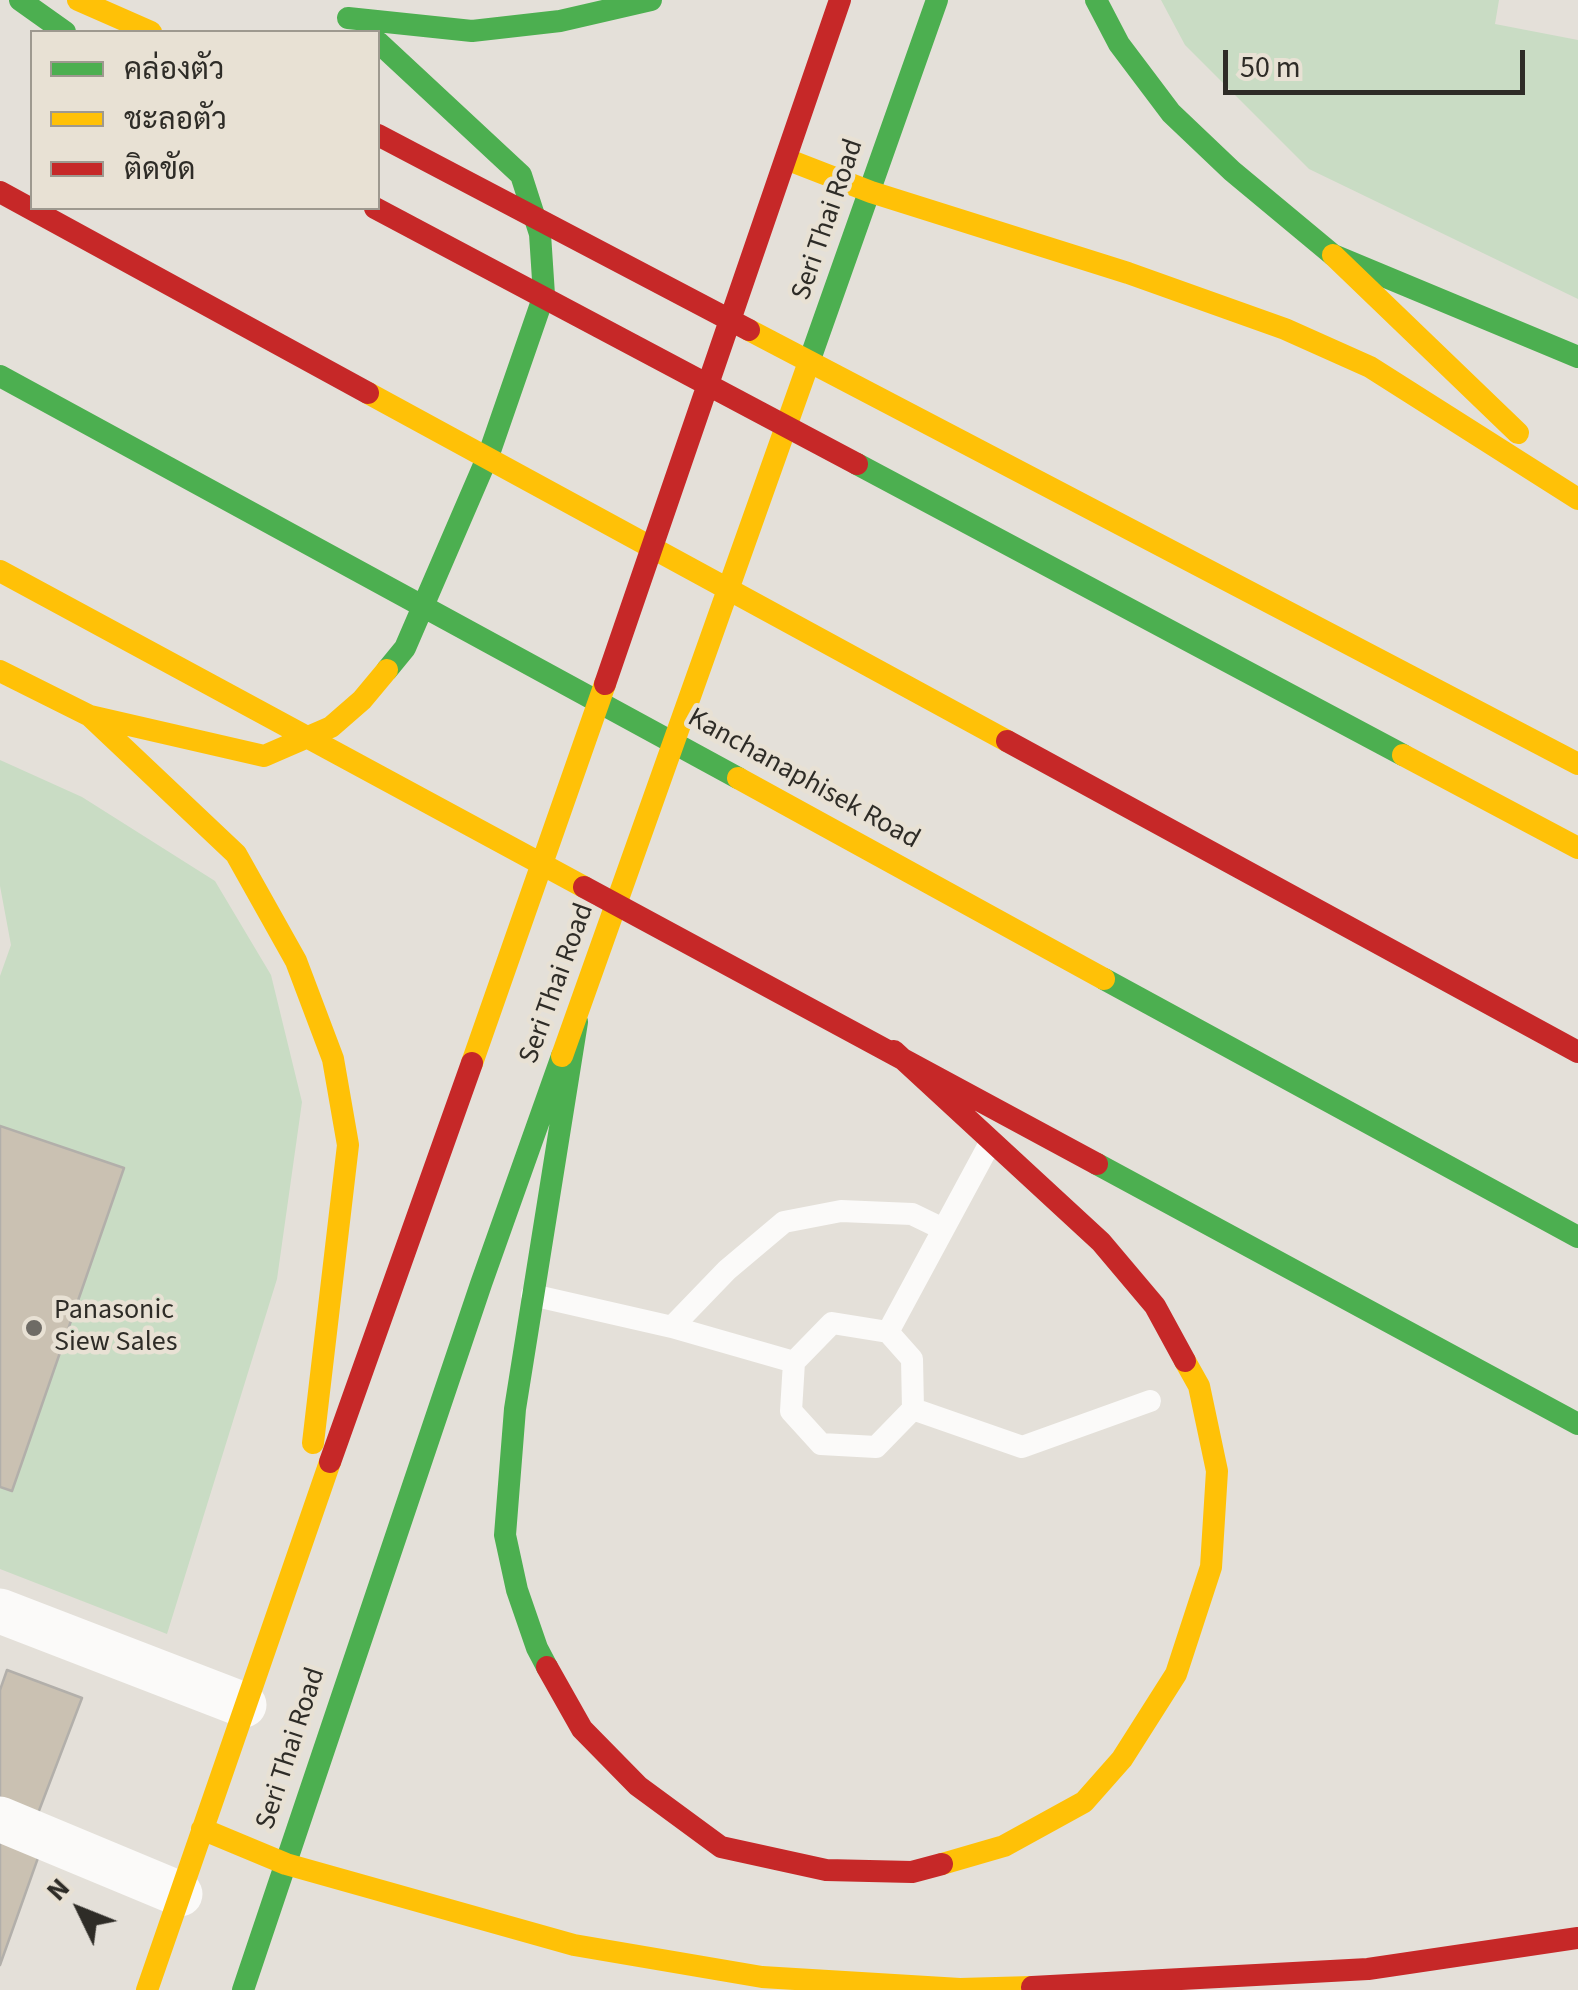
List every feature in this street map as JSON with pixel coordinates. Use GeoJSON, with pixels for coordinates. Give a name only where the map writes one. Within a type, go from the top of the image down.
{"type":"FeatureCollection","features":[{"type":"Feature","properties":{"kind":"main road"},"geometry":{"type":"LineString","coordinates":[[20,0],[62,30]]}},
{"type":"Feature","properties":{"kind":"main road"},"geometry":{"type":"LineString","coordinates":[[78,0],[146,30]]}},
{"type":"Feature","properties":{"kind":"main road"},"geometry":{"type":"LineString","coordinates":[[349,20],[472,32],[560,22],[651,0]]}},
{"type":"Feature","properties":{"kind":"main road","name":"Seri Thai Road"},"geometry":{"type":"LineString","coordinates":[[147,1990],[840,0]]}},
{"type":"Feature","properties":{"kind":"main road","name":"Seri Thai Road"},"geometry":{"type":"LineString","coordinates":[[244,1990],[475,1303],[937,0]]}},
{"type":"Feature","properties":{"kind":"main road"},"geometry":{"type":"LineString","coordinates":[[1096,0],[1119,44],[1171,113],[1232,171],[1333,255],[1578,490]]}},
{"type":"Feature","properties":{"kind":"main road"},"geometry":{"type":"LineString","coordinates":[[0,671],[90,716],[264,756],[331,726],[362,700],[405,648],[490,451],[544,295],[540,234],[521,175],[446,101],[380,44]]}},
{"type":"Feature","properties":{"kind":"main road"},"geometry":{"type":"LineString","coordinates":[[380,136],[1578,764]]}},
{"type":"Feature","properties":{"kind":"main road"},"geometry":{"type":"LineString","coordinates":[[786,159],[871,192],[1128,273],[1284,329],[1370,366],[1578,498]]}},
{"type":"Feature","properties":{"kind":"main road"},"geometry":{"type":"LineString","coordinates":[[0,192],[30,208]]}},
{"type":"Feature","properties":{"kind":"main road"},"geometry":{"type":"LineString","coordinates":[[33,210],[1578,1052]]}},
{"type":"Feature","properties":{"kind":"main road"},"geometry":{"type":"LineString","coordinates":[[379,210],[1578,848]]}},
{"type":"Feature","properties":{"kind":"main road"},"geometry":{"type":"LineString","coordinates":[[1333,255],[1578,357]]}},
{"type":"Feature","properties":{"kind":"main road","name":"Kanchanaphisek Road"},"geometry":{"type":"LineString","coordinates":[[0,376],[1578,1237]]}},
{"type":"Feature","properties":{"kind":"main road"},"geometry":{"type":"LineString","coordinates":[[0,571],[1578,1424]]}},
{"type":"Feature","properties":{"kind":"main road"},"geometry":{"type":"LineString","coordinates":[[90,716],[236,854],[296,961],[333,1059],[348,1144],[300,1545]]}},
{"type":"Feature","properties":{"kind":"main road"},"geometry":{"type":"LineString","coordinates":[[576,1022],[515,1409],[505,1535],[517,1590],[537,1648],[582,1730],[638,1786],[720,1847],[826,1870],[912,1872],[1004,1846],[1084,1802],[1122,1759],[1176,1674],[1212,1568],[1217,1472],[1199,1386],[1155,1306],[1102,1242],[894,1051]]}},
{"type":"Feature","properties":{"kind":"main road"},"geometry":{"type":"LineString","coordinates":[[202,1828],[286,1864],[574,1944],[762,1977],[960,1989],[1121,1984],[1368,1968],[1578,1938]]}},
{"type":"Feature","properties":{"kind":"main road"},"geometry":{"type":"LineString","coordinates":[[953,1990],[960,1989]]}},
{"type":"Feature","properties":{"kind":"street"},"geometry":{"type":"LineString","coordinates":[[0,1612],[244,1705]]}},
{"type":"Feature","properties":{"kind":"street"},"geometry":{"type":"LineString","coordinates":[[0,1818],[180,1894]]}},
{"type":"Feature","properties":{"kind":"lane"},"geometry":{"type":"LineString","coordinates":[[888,1332],[990,1143]]}},
{"type":"Feature","properties":{"kind":"lane"},"geometry":{"type":"LineString","coordinates":[[672,1327],[728,1270],[784,1222],[841,1212],[912,1214],[943,1229]]}},
{"type":"Feature","properties":{"kind":"lane"},"geometry":{"type":"LineString","coordinates":[[532,1295],[672,1327],[794,1362]]}},
{"type":"Feature","properties":{"kind":"lane"},"geometry":{"type":"LineString","coordinates":[[832,1324],[888,1332],[912,1360],[913,1409],[876,1447],[821,1444],[791,1411],[794,1362],[832,1324]]}},
{"type":"Feature","properties":{"kind":"lane"},"geometry":{"type":"LineString","coordinates":[[913,1409],[1022,1446],[1150,1400]]}},
{"type":"Feature","properties":{"kind":"green space"},"geometry":{"type":"Polygon","coordinates":[[[1161,0],[1499,0],[1495,24],[1578,40],[1578,299],[1309,169],[1185,45],[1161,0]]]}},
{"type":"Feature","properties":{"kind":"green space"},"geometry":{"type":"Polygon","coordinates":[[[0,760],[82,797],[215,881],[271,975],[302,1102],[277,1279],[167,1634],[0,1569],[0,976],[11,945],[0,886],[0,760]]]}},
{"type":"Feature","properties":{"kind":"building","name":"Panasonic Siew Sales"},"geometry":{"type":"Polygon","coordinates":[[[0,1126],[124,1168],[12,1491],[0,1487],[0,1126]]]}},
{"type":"Feature","properties":{"kind":"building"},"geometry":{"type":"Polygon","coordinates":[[[7,1670],[82,1698],[37,1816],[0,1803],[0,1690],[7,1670]]]}},
{"type":"Feature","properties":{"kind":"building"},"geometry":{"type":"Polygon","coordinates":[[[0,1841],[39,1855],[0,1965],[0,1841]]]}},
{"type":"Feature","properties":{"kind":"traffic: fast"},"geometry":{"type":"LineString","coordinates":[[20,0],[62,30]]}},
{"type":"Feature","properties":{"kind":"traffic: fast"},"geometry":{"type":"LineString","coordinates":[[348,18],[472,31],[560,21],[651,0]]}},
{"type":"Feature","properties":{"kind":"traffic: fast"},"geometry":{"type":"LineString","coordinates":[[809,362],[937,0]]}},
{"type":"Feature","properties":{"kind":"traffic: fast"},"geometry":{"type":"LineString","coordinates":[[1096,0],[1119,44],[1171,113],[1232,171],[1333,255],[1578,357]]}},
{"type":"Feature","properties":{"kind":"traffic: fast"},"geometry":{"type":"LineString","coordinates":[[380,44],[521,175],[540,234],[544,295],[490,451],[405,648],[387,670]]}},
{"type":"Feature","properties":{"kind":"traffic: fast"},"geometry":{"type":"LineString","coordinates":[[0,376],[738,778]]}},
{"type":"Feature","properties":{"kind":"traffic: fast"},"geometry":{"type":"LineString","coordinates":[[857,464],[1403,755]]}},
{"type":"Feature","properties":{"kind":"traffic: fast"},"geometry":{"type":"LineString","coordinates":[[1104,979],[1578,1237]]}},
{"type":"Feature","properties":{"kind":"traffic: fast"},"geometry":{"type":"LineString","coordinates":[[547,1667],[517,1590],[505,1535],[515,1409],[577,1022]]}},
{"type":"Feature","properties":{"kind":"traffic: fast"},"geometry":{"type":"LineString","coordinates":[[243,1990],[562,1056]]}},
{"type":"Feature","properties":{"kind":"traffic: fast"},"geometry":{"type":"LineString","coordinates":[[1097,1164],[1578,1424]]}},
{"type":"Feature","properties":{"kind":"traffic: slow"},"geometry":{"type":"LineString","coordinates":[[78,0],[146,30]]}},
{"type":"Feature","properties":{"kind":"traffic: slow"},"geometry":{"type":"LineString","coordinates":[[786,159],[871,192],[1128,273],[1285,329],[1370,367],[1578,499]]}},
{"type":"Feature","properties":{"kind":"traffic: slow"},"geometry":{"type":"LineString","coordinates":[[1333,255],[1518,433]]}},
{"type":"Feature","properties":{"kind":"traffic: slow"},"geometry":{"type":"LineString","coordinates":[[749,330],[1578,764]]}},
{"type":"Feature","properties":{"kind":"traffic: slow"},"geometry":{"type":"LineString","coordinates":[[562,1056],[809,362]]}},
{"type":"Feature","properties":{"kind":"traffic: slow"},"geometry":{"type":"LineString","coordinates":[[368,393],[1007,741]]}},
{"type":"Feature","properties":{"kind":"traffic: slow"},"geometry":{"type":"LineString","coordinates":[[0,571],[584,887]]}},
{"type":"Feature","properties":{"kind":"traffic: slow"},"geometry":{"type":"LineString","coordinates":[[0,671],[90,716],[264,756],[331,727],[362,700],[387,670]]}},
{"type":"Feature","properties":{"kind":"traffic: slow"},"geometry":{"type":"LineString","coordinates":[[472,1063],[605,684]]}},
{"type":"Feature","properties":{"kind":"traffic: slow"},"geometry":{"type":"LineString","coordinates":[[91,717],[236,854],[296,961],[333,1059],[348,1145],[313,1443]]}},
{"type":"Feature","properties":{"kind":"traffic: slow"},"geometry":{"type":"LineString","coordinates":[[1403,755],[1578,848]]}},
{"type":"Feature","properties":{"kind":"traffic: slow"},"geometry":{"type":"LineString","coordinates":[[738,778],[1104,979]]}},
{"type":"Feature","properties":{"kind":"traffic: slow"},"geometry":{"type":"LineString","coordinates":[[942,1864],[1004,1846],[1084,1802],[1122,1759],[1176,1674],[1211,1567],[1217,1471],[1199,1386],[1185,1361]]}},
{"type":"Feature","properties":{"kind":"traffic: slow"},"geometry":{"type":"LineString","coordinates":[[147,1990],[330,1462]]}},
{"type":"Feature","properties":{"kind":"traffic: slow"},"geometry":{"type":"LineString","coordinates":[[202,1829],[286,1864],[574,1945],[762,1977],[960,1989],[1032,1987]]}},
{"type":"Feature","properties":{"kind":"traffic: jam"},"geometry":{"type":"LineString","coordinates":[[605,684],[840,0]]}},
{"type":"Feature","properties":{"kind":"traffic: jam"},"geometry":{"type":"LineString","coordinates":[[380,136],[749,330]]}},
{"type":"Feature","properties":{"kind":"traffic: jam"},"geometry":{"type":"LineString","coordinates":[[0,192],[30,208]]}},
{"type":"Feature","properties":{"kind":"traffic: jam"},"geometry":{"type":"LineString","coordinates":[[33,210],[368,393]]}},
{"type":"Feature","properties":{"kind":"traffic: jam"},"geometry":{"type":"LineString","coordinates":[[379,210],[857,464]]}},
{"type":"Feature","properties":{"kind":"traffic: jam"},"geometry":{"type":"LineString","coordinates":[[1007,741],[1578,1052]]}},
{"type":"Feature","properties":{"kind":"traffic: jam"},"geometry":{"type":"LineString","coordinates":[[584,887],[1097,1164]]}},
{"type":"Feature","properties":{"kind":"traffic: jam"},"geometry":{"type":"LineString","coordinates":[[894,1051],[1101,1242],[1155,1306],[1185,1361]]}},
{"type":"Feature","properties":{"kind":"traffic: jam"},"geometry":{"type":"LineString","coordinates":[[330,1462],[472,1063]]}},
{"type":"Feature","properties":{"kind":"traffic: jam"},"geometry":{"type":"LineString","coordinates":[[547,1667],[582,1729],[638,1786],[721,1847],[826,1870],[912,1872],[942,1864]]}},
{"type":"Feature","properties":{"kind":"traffic: jam"},"geometry":{"type":"LineString","coordinates":[[1032,1987],[1368,1969],[1578,1938]]}},
{"type":"Feature","properties":{"kind":"place","name":"Panasonic Siew Sales"},"geometry":{"type":"Point","coordinates":[34,1328]}}]}
